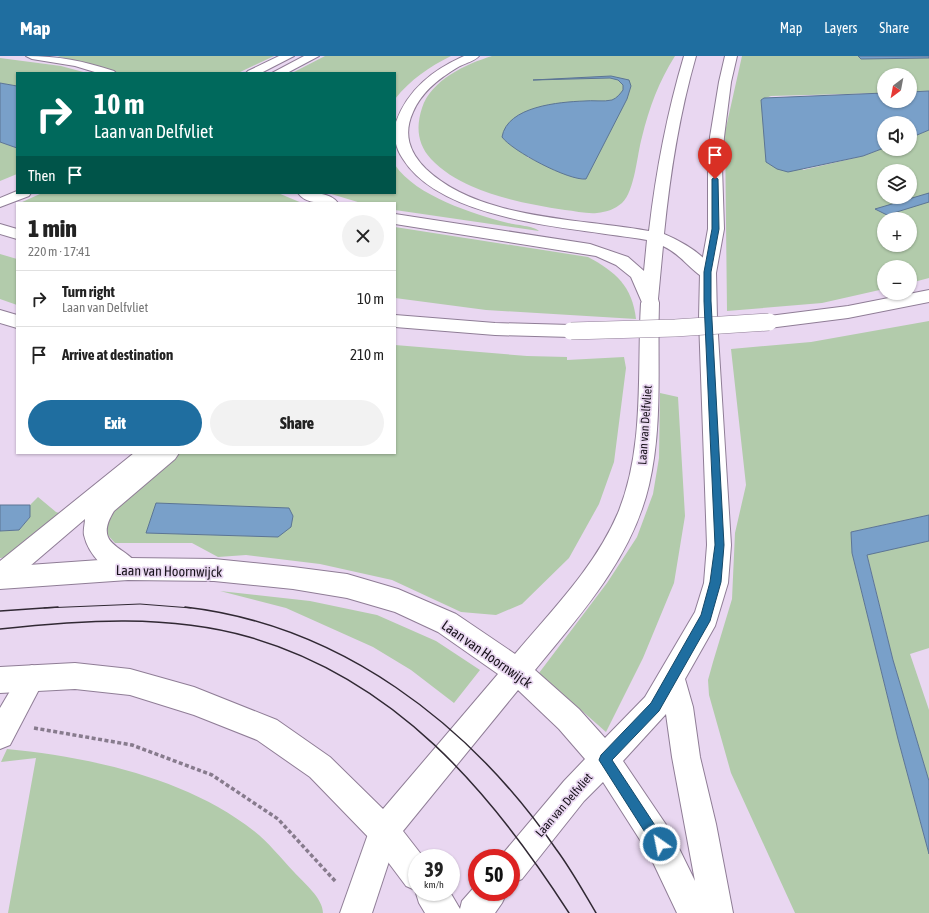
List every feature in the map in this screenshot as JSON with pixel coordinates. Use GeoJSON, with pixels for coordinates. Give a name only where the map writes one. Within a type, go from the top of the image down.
{"type":"FeatureCollection","features":[{"type":"Feature","properties":{"kind":"main road"},"geometry":{"type":"LineString","coordinates":[[32,56],[77,63],[107,72]]}},
{"type":"Feature","properties":{"kind":"main road"},"geometry":{"type":"LineString","coordinates":[[254,72],[288,56]]}},
{"type":"Feature","properties":{"kind":"main road"},"geometry":{"type":"LineString","coordinates":[[280,72],[313,56]]}},
{"type":"Feature","properties":{"kind":"main road"},"geometry":{"type":"LineString","coordinates":[[473,56],[450,66],[430,79],[418,92],[410,104],[402,121],[400,137],[403,148],[417,168],[444,189],[485,206],[536,218],[655,237],[681,249],[708,272]]}},
{"type":"Feature","properties":{"kind":"main road","name":"Laan van Delfvliet"},"geometry":{"type":"LineString","coordinates":[[384,832],[588,586],[608,556],[624,526],[634,500],[644,463],[647,430],[650,303],[655,237],[662,183],[680,90],[690,56]]}},
{"type":"Feature","properties":{"kind":"main road","name":"Laan van Delfvliet"},"geometry":{"type":"LineString","coordinates":[[520,857],[574,791],[655,707],[706,617],[716,582],[720,545],[708,319],[708,272],[716,229],[716,137],[731,56]]}},
{"type":"Feature","properties":{"kind":"main road"},"geometry":{"type":"LineString","coordinates":[[0,203],[22,194]]}},
{"type":"Feature","properties":{"kind":"main road"},"geometry":{"type":"LineString","coordinates":[[308,194],[328,202]]}},
{"type":"Feature","properties":{"kind":"main road"},"geometry":{"type":"LineString","coordinates":[[396,219],[590,249],[612,256],[630,266],[641,277],[646,285],[650,303]]}},
{"type":"Feature","properties":{"kind":"main road"},"geometry":{"type":"LineString","coordinates":[[0,229],[16,234]]}},
{"type":"Feature","properties":{"kind":"main road"},"geometry":{"type":"LineString","coordinates":[[396,321],[495,329],[571,331],[675,328],[769,322],[848,312],[929,296]]}},
{"type":"Feature","properties":{"kind":"main road"},"geometry":{"type":"LineString","coordinates":[[0,316],[16,322]]}},
{"type":"Feature","properties":{"kind":"main road"},"geometry":{"type":"LineString","coordinates":[[0,577],[148,454]]}},
{"type":"Feature","properties":{"kind":"main road"},"geometry":{"type":"LineString","coordinates":[[128,569],[105,553],[95,534],[97,518],[106,504],[167,454]]}},
{"type":"Feature","properties":{"kind":"main road","name":"Laan van Hoornwijck"},"geometry":{"type":"LineString","coordinates":[[0,577],[128,569],[214,570],[292,578],[347,586],[398,601],[447,623],[518,672],[569,718],[605,760],[660,844],[694,913]]}},
{"type":"Feature","properties":{"kind":"main road"},"geometry":{"type":"LineString","coordinates":[[0,680],[75,676],[130,682],[194,700],[267,730],[320,767],[384,832],[408,863]]}},
{"type":"Feature","properties":{"kind":"main road"},"geometry":{"type":"LineString","coordinates":[[3,730],[32,678]]}},
{"type":"Feature","properties":{"kind":"main road"},"geometry":{"type":"LineString","coordinates":[[672,679],[679,706],[686,757],[701,824],[717,913]]}},
{"type":"Feature","properties":{"kind":"main road"},"geometry":{"type":"LineString","coordinates":[[356,913],[384,832]]}},
{"type":"Feature","properties":{"kind":"main road"},"geometry":{"type":"LineString","coordinates":[[437,901],[446,913]]}},
{"type":"Feature","properties":{"kind":"main road"},"geometry":{"type":"LineString","coordinates":[[474,913],[484,901]]}},
{"type":"Feature","properties":{"kind":"path"},"geometry":{"type":"LineString","coordinates":[[3,730],[51,730],[132,744],[212,776],[278,820],[336,883]]}},
{"type":"Feature","properties":{"kind":"green space"},"geometry":{"type":"Polygon","coordinates":[[[57,56],[274,56],[240,72],[114,72],[57,56]]]}},
{"type":"Feature","properties":{"kind":"green space"},"geometry":{"type":"Polygon","coordinates":[[[325,56],[451,56],[421,74],[407,85],[396,98],[396,72],[294,72],[325,56]]]}},
{"type":"Feature","properties":{"kind":"green space"},"geometry":{"type":"Polygon","coordinates":[[[492,56],[675,56],[659,85],[651,105],[642,137],[633,181],[630,190],[622,203],[611,210],[601,213],[581,212],[529,204],[494,195],[466,184],[444,171],[431,159],[420,141],[419,135],[420,115],[427,98],[441,81],[451,74],[492,56]],[[562,103],[530,110],[527,157],[582,179],[562,103]]]}},
{"type":"Feature","properties":{"kind":"green space"},"geometry":{"type":"Polygon","coordinates":[[[742,56],[929,56],[929,91],[917,92],[917,68],[877,68],[877,93],[771,96],[761,100],[803,170],[863,156],[877,151],[877,156],[917,156],[917,135],[929,130],[929,278],[917,281],[917,260],[877,260],[877,291],[822,303],[727,311],[725,132],[742,56]]]}},
{"type":"Feature","properties":{"kind":"green space"},"geometry":{"type":"Polygon","coordinates":[[[0,58],[61,66],[83,72],[16,72],[16,86],[0,83],[0,58]]]}},
{"type":"Feature","properties":{"kind":"green space"},"geometry":{"type":"Polygon","coordinates":[[[0,142],[16,148],[16,174],[0,181],[0,142]]]}},
{"type":"Feature","properties":{"kind":"green space"},"geometry":{"type":"Polygon","coordinates":[[[396,166],[404,176],[417,186],[446,202],[462,209],[508,223],[537,229],[539,231],[396,210],[396,202],[358,202],[331,194],[396,194],[396,166]]]}},
{"type":"Feature","properties":{"kind":"green space"},"geometry":{"type":"Polygon","coordinates":[[[40,194],[280,194],[300,202],[22,202],[40,194]]]}},
{"type":"Feature","properties":{"kind":"green space"},"geometry":{"type":"Polygon","coordinates":[[[396,227],[588,257],[607,268],[621,281],[631,298],[636,319],[486,310],[396,298],[396,227]]]}},
{"type":"Feature","properties":{"kind":"green space"},"geometry":{"type":"Polygon","coordinates":[[[0,254],[16,259],[16,305],[0,299],[0,254]]]}},
{"type":"Feature","properties":{"kind":"green space"},"geometry":{"type":"Polygon","coordinates":[[[929,321],[929,515],[851,532],[852,553],[898,739],[929,854],[929,913],[795,913],[731,773],[709,695],[708,680],[732,599],[735,533],[746,485],[731,349],[811,342],[929,321]]]}},
{"type":"Feature","properties":{"kind":"green space"},"geometry":{"type":"Polygon","coordinates":[[[396,345],[527,356],[567,357],[567,360],[624,357],[626,368],[614,462],[599,504],[569,558],[522,604],[496,615],[461,612],[392,580],[320,564],[246,555],[218,557],[192,543],[115,543],[105,532],[105,522],[116,509],[179,454],[396,454],[396,345]]]}},
{"type":"Feature","properties":{"kind":"green space"},"geometry":{"type":"Polygon","coordinates":[[[660,393],[678,397],[685,516],[674,583],[643,658],[606,732],[539,673],[607,583],[637,537],[653,494],[659,458],[660,393]]]}},
{"type":"Feature","properties":{"kind":"green space"},"geometry":{"type":"Polygon","coordinates":[[[38,497],[56,512],[62,514],[10,557],[0,558],[0,531],[19,530],[30,517],[30,505],[38,497]]]}},
{"type":"Feature","properties":{"kind":"green space"},"geometry":{"type":"Polygon","coordinates":[[[929,541],[929,648],[910,654],[929,710],[929,781],[893,660],[867,554],[929,541]]]}},
{"type":"Feature","properties":{"kind":"green space"},"geometry":{"type":"Polygon","coordinates":[[[220,591],[310,601],[377,615],[436,641],[480,670],[454,703],[411,670],[373,647],[286,608],[220,591]]]}},
{"type":"Feature","properties":{"kind":"green space"},"geometry":{"type":"Polygon","coordinates":[[[7,749],[104,764],[168,784],[199,797],[228,813],[254,831],[264,840],[312,891],[320,902],[323,913],[8,913],[36,758],[1,762],[7,749]]]}},
{"type":"Feature","properties":{"kind":"water"},"geometry":{"type":"Polygon","coordinates":[[[858,56],[929,56],[929,58],[861,59],[858,56]]]}},
{"type":"Feature","properties":{"kind":"water"},"geometry":{"type":"Polygon","coordinates":[[[611,76],[629,80],[631,86],[627,99],[586,179],[567,175],[541,164],[517,150],[502,137],[506,127],[514,118],[524,112],[562,103],[612,100],[623,90],[623,85],[618,80],[610,78],[533,80],[611,76]]]}},
{"type":"Feature","properties":{"kind":"water"},"geometry":{"type":"Polygon","coordinates":[[[0,83],[16,86],[16,148],[0,142],[0,83]]]}},
{"type":"Feature","properties":{"kind":"water"},"geometry":{"type":"Polygon","coordinates":[[[929,91],[929,130],[917,135],[917,116],[877,116],[877,151],[863,156],[788,172],[777,169],[766,162],[761,100],[764,98],[877,93],[877,108],[917,108],[917,92],[929,91]]]}},
{"type":"Feature","properties":{"kind":"water"},"geometry":{"type":"Polygon","coordinates":[[[929,193],[929,202],[897,212],[881,212],[875,209],[892,204],[917,204],[917,197],[929,193]]]}},
{"type":"Feature","properties":{"kind":"water"},"geometry":{"type":"Polygon","coordinates":[[[156,503],[289,508],[293,516],[291,527],[278,537],[146,533],[156,503]]]}},
{"type":"Feature","properties":{"kind":"water"},"geometry":{"type":"Polygon","coordinates":[[[0,505],[30,505],[30,517],[19,530],[0,531],[0,505]]]}},
{"type":"Feature","properties":{"kind":"water"},"geometry":{"type":"Polygon","coordinates":[[[929,515],[929,541],[867,555],[893,660],[929,781],[929,854],[898,739],[852,553],[851,532],[929,515]]]}},
{"type":"Feature","properties":{"kind":"tram line"},"geometry":{"type":"LineString","coordinates":[[44,608],[140,604],[190,608]]}},
{"type":"Feature","properties":{"kind":"tram line"},"geometry":{"type":"LineString","coordinates":[[0,611],[58,607]]}},
{"type":"Feature","properties":{"kind":"tram line"},"geometry":{"type":"LineString","coordinates":[[185,607],[190,608]]}},
{"type":"Feature","properties":{"kind":"tram line"},"geometry":{"type":"LineString","coordinates":[[190,608],[242,617],[296,635],[348,658],[396,688],[441,722],[483,761],[521,803],[577,880],[596,913]]}},
{"type":"Feature","properties":{"kind":"tram line"},"geometry":{"type":"LineString","coordinates":[[0,629],[62,623],[125,621],[157,622],[219,630],[249,637],[301,656],[349,681],[394,710],[434,745],[472,783],[506,824],[539,868],[569,913]]}},
{"type":"Feature","properties":{"kind":"route"},"geometry":{"type":"LineString","coordinates":[[660,844],[605,760],[655,707],[706,617],[716,582],[720,545],[708,319],[708,272],[716,229],[715,179]]}}]}
